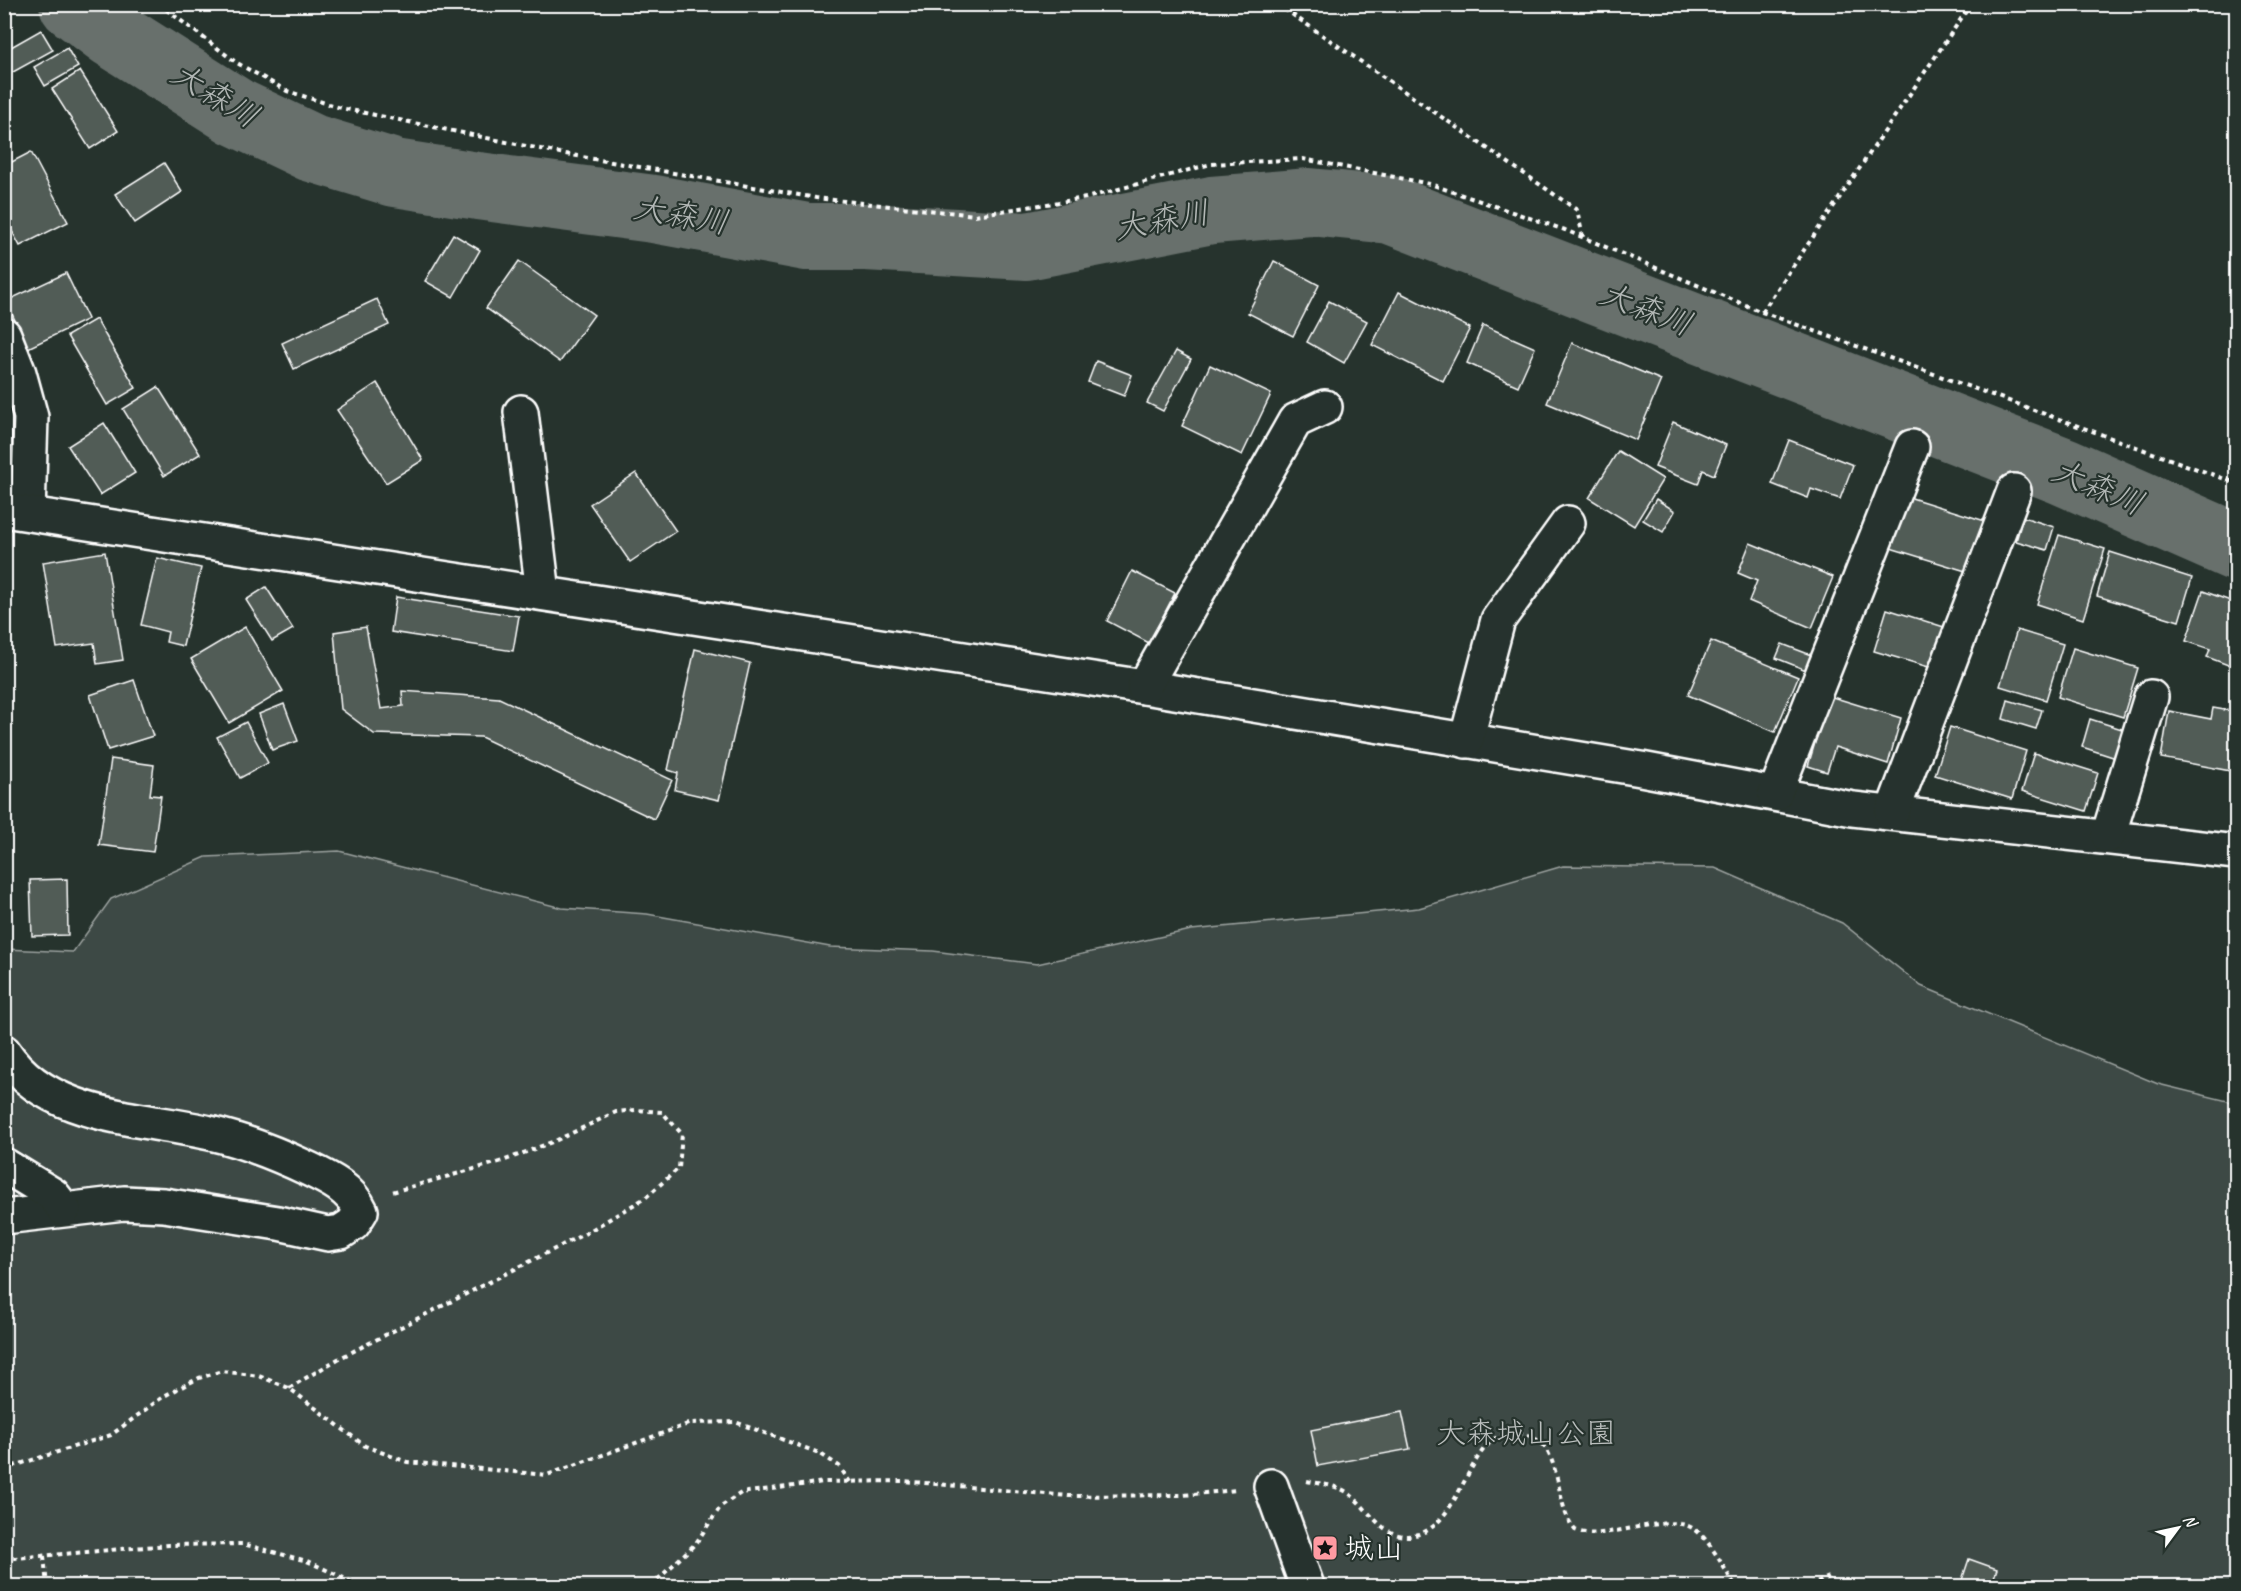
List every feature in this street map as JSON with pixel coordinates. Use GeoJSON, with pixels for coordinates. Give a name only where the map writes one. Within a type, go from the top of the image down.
{"type":"FeatureCollection","features":[{"type":"Feature","properties":{"kind":"street"},"geometry":{"type":"LineString","coordinates":[[4,334],[19,372],[31,417],[11,514],[543,593],[1144,687],[1893,813],[2236,852]]}},
{"type":"Feature","properties":{"kind":"street"},"geometry":{"type":"LineString","coordinates":[[1144,687],[1295,421],[1325,407]]}},
{"type":"Feature","properties":{"kind":"street"},"geometry":{"type":"LineString","coordinates":[[521,411],[543,593]]}},
{"type":"Feature","properties":{"kind":"street"},"geometry":{"type":"LineString","coordinates":[[1775,794],[1912,447]]}},
{"type":"Feature","properties":{"kind":"street"},"geometry":{"type":"LineString","coordinates":[[1893,813],[2014,491]]}},
{"type":"Feature","properties":{"kind":"street"},"geometry":{"type":"LineString","coordinates":[[1466,741],[1498,620],[1568,523]]}},
{"type":"Feature","properties":{"kind":"street"},"geometry":{"type":"LineString","coordinates":[[2108,836],[2151,697]]}},
{"type":"Feature","properties":{"kind":"street"},"geometry":{"type":"LineString","coordinates":[[4,1052],[14,1067],[65,1102],[107,1115],[210,1133],[263,1148],[323,1176],[356,1199],[361,1211],[358,1217],[341,1232],[328,1234],[278,1223],[164,1205],[124,1203],[4,1216]]}},
{"type":"Feature","properties":{"kind":"street"},"geometry":{"type":"LineString","coordinates":[[4,1165],[53,1195],[64,1209]]}},
{"type":"Feature","properties":{"kind":"street"},"geometry":{"type":"LineString","coordinates":[[1271,1486],[1307,1587]]}},
{"type":"Feature","properties":{"kind":"path"},"geometry":{"type":"LineString","coordinates":[[159,4],[237,63],[287,91],[341,108],[560,153],[816,198],[975,215],[1086,198],[1211,164],[1303,159],[1430,184],[1583,237],[1762,312],[2236,483]]}},
{"type":"Feature","properties":{"kind":"path"},"geometry":{"type":"LineString","coordinates":[[1277,4],[1577,210],[1583,237]]}},
{"type":"Feature","properties":{"kind":"path"},"geometry":{"type":"LineString","coordinates":[[1762,312],[1971,4]]}},
{"type":"Feature","properties":{"kind":"path"},"geometry":{"type":"LineString","coordinates":[[289,1388],[338,1359],[586,1233],[645,1198],[679,1168],[682,1134],[662,1112],[636,1110],[616,1113],[503,1161],[412,1188],[356,1199]]}},
{"type":"Feature","properties":{"kind":"path"},"geometry":{"type":"LineString","coordinates":[[4,1469],[111,1435],[164,1396],[199,1378],[222,1371],[250,1374],[289,1388],[365,1446],[407,1462],[547,1475],[691,1423],[735,1422],[819,1453],[839,1466],[850,1482]]}},
{"type":"Feature","properties":{"kind":"path"},"geometry":{"type":"LineString","coordinates":[[651,1587],[696,1543],[721,1506],[741,1493],[850,1482],[903,1481],[1068,1496],[1183,1495],[1304,1481],[1335,1486],[1357,1499],[1385,1530],[1401,1536],[1418,1534],[1441,1519],[1453,1504],[1482,1451],[1502,1435],[1517,1432],[1536,1438],[1549,1453],[1558,1492],[1575,1530],[1588,1534],[1602,1533],[1671,1522],[1694,1527],[1708,1541],[1735,1587]]}},
{"type":"Feature","properties":{"kind":"path"},"geometry":{"type":"LineString","coordinates":[[4,1559],[169,1545],[243,1544],[307,1561],[361,1587]]}},
{"type":"Feature","properties":{"kind":"path"},"geometry":{"type":"LineString","coordinates":[[44,1556],[46,1587]]}},
{"type":"Feature","properties":{"kind":"path"},"geometry":{"type":"LineString","coordinates":[[1809,1587],[1829,1577]]}},
{"type":"Feature","properties":{"kind":"green space","name":"大森城山公園"},"geometry":{"type":"Polygon","coordinates":[[[339,851],[562,908],[647,914],[830,947],[933,951],[1037,964],[1191,930],[1419,908],[1563,866],[1715,868],[1842,923],[1921,986],[2158,1084],[2236,1103],[2236,1586],[5,1586],[5,949],[73,952],[111,899],[206,857],[339,851]]]}},
{"type":"Feature","properties":{"kind":"building"},"geometry":{"type":"Polygon","coordinates":[[[41,30],[53,50],[4,77],[4,51],[41,30]]]}},
{"type":"Feature","properties":{"kind":"building"},"geometry":{"type":"Polygon","coordinates":[[[67,48],[78,67],[45,86],[34,67],[67,48]]]}},
{"type":"Feature","properties":{"kind":"building"},"geometry":{"type":"Polygon","coordinates":[[[80,71],[118,131],[90,149],[52,89],[80,71]]]}},
{"type":"Feature","properties":{"kind":"building"},"geometry":{"type":"Polygon","coordinates":[[[31,152],[68,222],[20,246],[4,216],[4,166],[31,152]]]}},
{"type":"Feature","properties":{"kind":"building"},"geometry":{"type":"Polygon","coordinates":[[[164,163],[182,192],[135,223],[115,194],[164,163]]]}},
{"type":"Feature","properties":{"kind":"building"},"geometry":{"type":"Polygon","coordinates":[[[453,234],[480,250],[453,297],[425,281],[453,234]]]}},
{"type":"Feature","properties":{"kind":"building"},"geometry":{"type":"Polygon","coordinates":[[[519,261],[594,315],[560,362],[486,308],[519,261]]]}},
{"type":"Feature","properties":{"kind":"building"},"geometry":{"type":"Polygon","coordinates":[[[1274,261],[1319,285],[1293,336],[1248,313],[1274,261]]]}},
{"type":"Feature","properties":{"kind":"building"},"geometry":{"type":"Polygon","coordinates":[[[66,273],[88,319],[28,348],[6,301],[66,273]]]}},
{"type":"Feature","properties":{"kind":"building"},"geometry":{"type":"Polygon","coordinates":[[[1399,292],[1470,328],[1443,381],[1372,345],[1399,292]]]}},
{"type":"Feature","properties":{"kind":"building"},"geometry":{"type":"Polygon","coordinates":[[[377,299],[389,325],[294,369],[282,343],[377,299]]]}},
{"type":"Feature","properties":{"kind":"building"},"geometry":{"type":"Polygon","coordinates":[[[1329,301],[1367,321],[1344,363],[1307,342],[1329,301]]]}},
{"type":"Feature","properties":{"kind":"building"},"geometry":{"type":"Polygon","coordinates":[[[96,319],[136,388],[107,405],[67,336],[96,319]]]}},
{"type":"Feature","properties":{"kind":"building"},"geometry":{"type":"Polygon","coordinates":[[[1483,325],[1535,348],[1518,386],[1467,363],[1483,325]]]}},
{"type":"Feature","properties":{"kind":"building"},"geometry":{"type":"Polygon","coordinates":[[[1572,343],[1661,380],[1636,440],[1547,403],[1572,343]]]}},
{"type":"Feature","properties":{"kind":"building"},"geometry":{"type":"Polygon","coordinates":[[[1176,351],[1191,359],[1163,411],[1147,403],[1176,351]]]}},
{"type":"Feature","properties":{"kind":"building"},"geometry":{"type":"Polygon","coordinates":[[[1096,361],[1132,375],[1124,396],[1088,382],[1096,361]]]}},
{"type":"Feature","properties":{"kind":"building"},"geometry":{"type":"Polygon","coordinates":[[[1210,365],[1271,394],[1242,455],[1182,426],[1210,365]]]}},
{"type":"Feature","properties":{"kind":"building"},"geometry":{"type":"Polygon","coordinates":[[[377,383],[423,460],[386,483],[337,410],[377,383]]]}},
{"type":"Feature","properties":{"kind":"building"},"geometry":{"type":"Polygon","coordinates":[[[158,387],[200,454],[164,476],[123,409],[158,387]]]}},
{"type":"Feature","properties":{"kind":"building"},"geometry":{"type":"Polygon","coordinates":[[[1673,422],[1726,445],[1714,475],[1703,470],[1698,484],[1655,467],[1673,422]]]}},
{"type":"Feature","properties":{"kind":"building"},"geometry":{"type":"Polygon","coordinates":[[[104,423],[135,473],[100,495],[68,446],[104,423]]]}},
{"type":"Feature","properties":{"kind":"building"},"geometry":{"type":"Polygon","coordinates":[[[1789,440],[1853,465],[1840,499],[1811,489],[1808,498],[1772,484],[1789,440]]]}},
{"type":"Feature","properties":{"kind":"building"},"geometry":{"type":"Polygon","coordinates":[[[1618,451],[1663,479],[1634,526],[1589,498],[1618,451]]]}},
{"type":"Feature","properties":{"kind":"building"},"geometry":{"type":"Polygon","coordinates":[[[636,473],[676,531],[630,562],[590,504],[636,473]]]}},
{"type":"Feature","properties":{"kind":"building"},"geometry":{"type":"Polygon","coordinates":[[[1902,495],[1985,521],[1969,572],[1887,547],[1902,495]]]}},
{"type":"Feature","properties":{"kind":"building"},"geometry":{"type":"Polygon","coordinates":[[[1656,499],[1675,511],[1663,532],[1643,520],[1656,499]]]}},
{"type":"Feature","properties":{"kind":"building"},"geometry":{"type":"Polygon","coordinates":[[[2023,517],[2054,527],[2047,550],[2016,541],[2023,517]]]}},
{"type":"Feature","properties":{"kind":"building"},"geometry":{"type":"Polygon","coordinates":[[[2059,535],[2105,549],[2083,619],[2037,604],[2059,535]]]}},
{"type":"Feature","properties":{"kind":"building"},"geometry":{"type":"Polygon","coordinates":[[[1750,543],[1833,577],[1812,628],[1749,601],[1757,581],[1738,573],[1750,543]]]}},
{"type":"Feature","properties":{"kind":"building"},"geometry":{"type":"Polygon","coordinates":[[[105,552],[123,660],[97,664],[94,643],[57,648],[43,562],[105,552]]]}},
{"type":"Feature","properties":{"kind":"building"},"geometry":{"type":"Polygon","coordinates":[[[2110,552],[2192,578],[2179,621],[2097,596],[2110,552]]]}},
{"type":"Feature","properties":{"kind":"building"},"geometry":{"type":"Polygon","coordinates":[[[157,558],[201,568],[183,646],[166,642],[168,632],[141,625],[157,558]]]}},
{"type":"Feature","properties":{"kind":"building"},"geometry":{"type":"Polygon","coordinates":[[[1132,571],[1175,593],[1149,643],[1107,621],[1132,571]]]}},
{"type":"Feature","properties":{"kind":"building"},"geometry":{"type":"Polygon","coordinates":[[[266,587],[293,629],[272,641],[246,600],[266,587]]]}},
{"type":"Feature","properties":{"kind":"building"},"geometry":{"type":"Polygon","coordinates":[[[2203,591],[2236,603],[2236,668],[2207,657],[2210,649],[2186,641],[2203,591]]]}},
{"type":"Feature","properties":{"kind":"building"},"geometry":{"type":"Polygon","coordinates":[[[396,597],[519,616],[513,651],[391,632],[396,597]]]}},
{"type":"Feature","properties":{"kind":"building"},"geometry":{"type":"Polygon","coordinates":[[[1887,609],[1944,627],[1932,668],[1874,651],[1887,609]]]}},
{"type":"Feature","properties":{"kind":"building"},"geometry":{"type":"Polygon","coordinates":[[[245,627],[283,691],[229,723],[191,659],[245,627]]]}},
{"type":"Feature","properties":{"kind":"building"},"geometry":{"type":"Polygon","coordinates":[[[366,627],[381,709],[403,706],[402,691],[499,698],[672,780],[654,819],[481,737],[374,734],[341,709],[334,632],[366,627]]]}},
{"type":"Feature","properties":{"kind":"building"},"geometry":{"type":"Polygon","coordinates":[[[2017,630],[2063,644],[2046,700],[2000,686],[2017,630]]]}},
{"type":"Feature","properties":{"kind":"building"},"geometry":{"type":"Polygon","coordinates":[[[1711,641],[1798,677],[1775,732],[1688,695],[1711,641]]]}},
{"type":"Feature","properties":{"kind":"building"},"geometry":{"type":"Polygon","coordinates":[[[1782,644],[1811,655],[1806,670],[1776,658],[1782,644]]]}},
{"type":"Feature","properties":{"kind":"building"},"geometry":{"type":"Polygon","coordinates":[[[2073,648],[2138,668],[2123,717],[2058,697],[2073,648]]]}},
{"type":"Feature","properties":{"kind":"building"},"geometry":{"type":"Polygon","coordinates":[[[695,649],[750,663],[719,800],[675,790],[678,773],[668,770],[695,649]]]}},
{"type":"Feature","properties":{"kind":"building"},"geometry":{"type":"Polygon","coordinates":[[[134,680],[153,736],[108,750],[90,695],[134,680]]]}},
{"type":"Feature","properties":{"kind":"building"},"geometry":{"type":"Polygon","coordinates":[[[1829,696],[1901,718],[1888,764],[1835,747],[1827,772],[1808,766],[1829,696]]]}},
{"type":"Feature","properties":{"kind":"building"},"geometry":{"type":"Polygon","coordinates":[[[2008,700],[2042,710],[2036,729],[2003,719],[2008,700]]]}},
{"type":"Feature","properties":{"kind":"building"},"geometry":{"type":"Polygon","coordinates":[[[284,704],[298,741],[272,750],[259,714],[284,704]]]}},
{"type":"Feature","properties":{"kind":"building"},"geometry":{"type":"Polygon","coordinates":[[[2213,708],[2236,712],[2236,772],[2161,758],[2169,711],[2211,719],[2213,708]]]}},
{"type":"Feature","properties":{"kind":"building"},"geometry":{"type":"Polygon","coordinates":[[[2090,719],[2125,730],[2116,758],[2082,747],[2090,719]]]}},
{"type":"Feature","properties":{"kind":"building"},"geometry":{"type":"Polygon","coordinates":[[[246,722],[268,763],[240,778],[217,737],[246,722]]]}},
{"type":"Feature","properties":{"kind":"building"},"geometry":{"type":"Polygon","coordinates":[[[1950,727],[2026,751],[2012,799],[1935,775],[1950,727]]]}},
{"type":"Feature","properties":{"kind":"building"},"geometry":{"type":"Polygon","coordinates":[[[2034,753],[2098,773],[2086,811],[2022,791],[2034,753]]]}},
{"type":"Feature","properties":{"kind":"building"},"geometry":{"type":"Polygon","coordinates":[[[111,759],[154,765],[150,795],[161,796],[153,852],[99,845],[111,759]]]}},
{"type":"Feature","properties":{"kind":"building"},"geometry":{"type":"Polygon","coordinates":[[[67,879],[68,935],[32,936],[30,880],[67,879]]]}},
{"type":"Feature","properties":{"kind":"building"},"geometry":{"type":"Polygon","coordinates":[[[1402,1412],[1410,1449],[1318,1466],[1311,1430],[1402,1412]]]}},
{"type":"Feature","properties":{"kind":"building"},"geometry":{"type":"Polygon","coordinates":[[[1969,1559],[1997,1569],[1991,1586],[1960,1586],[1969,1559]]]}},
{"type":"Feature","properties":{"kind":"waterway","name":"大森川"},"geometry":{"type":"LineString","coordinates":[[73,4],[113,34],[236,112],[312,148],[395,173],[478,186],[654,209],[807,237],[866,237],[1027,246],[1212,210],[1310,202],[1391,210],[2063,471],[2236,547]]}},
{"type":"Feature","properties":{"kind":"place","name":"城山"},"geometry":{"type":"Point","coordinates":[1325,1548]}}]}
